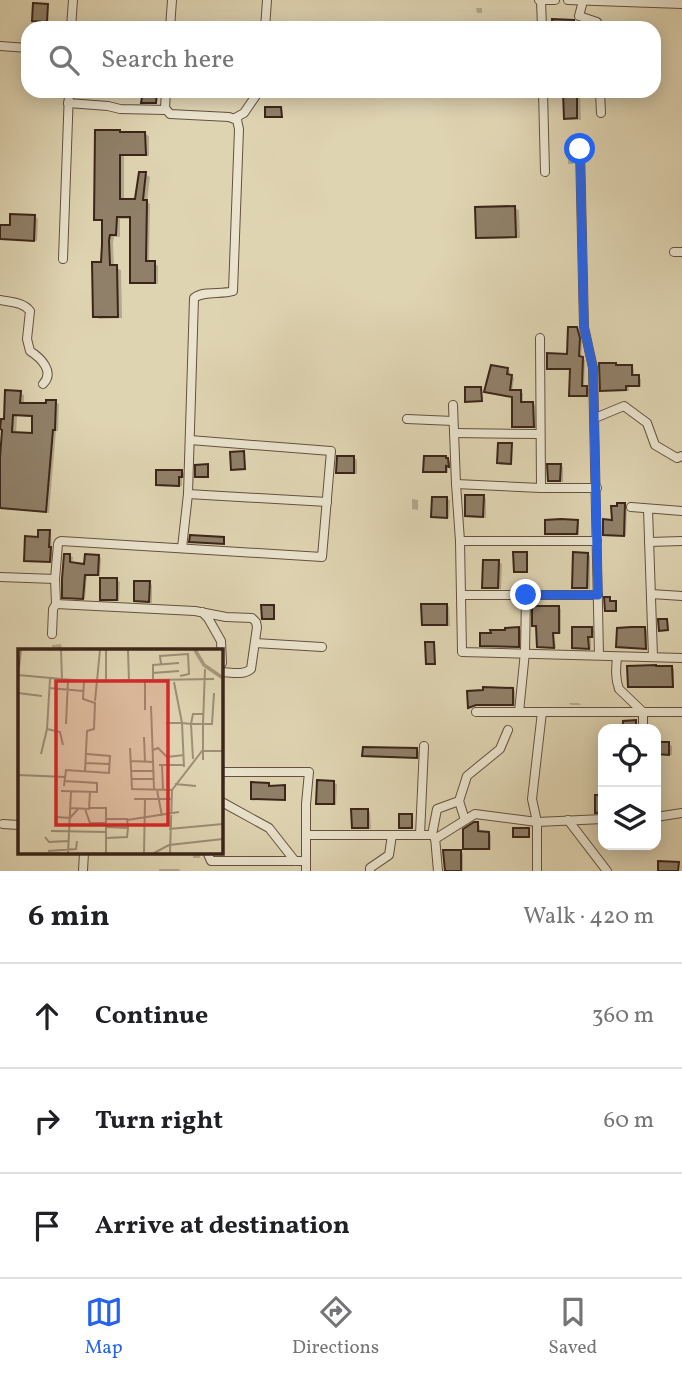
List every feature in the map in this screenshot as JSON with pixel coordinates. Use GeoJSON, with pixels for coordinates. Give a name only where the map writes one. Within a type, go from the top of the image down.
{"type":"FeatureCollection","features":[{"type":"Feature","properties":{"kind":"street"},"geometry":{"type":"LineString","coordinates":[[72,21],[73,0]]}},
{"type":"Feature","properties":{"kind":"street"},"geometry":{"type":"LineString","coordinates":[[170,21],[172,0]]}},
{"type":"Feature","properties":{"kind":"street"},"geometry":{"type":"LineString","coordinates":[[266,21],[267,0]]}},
{"type":"Feature","properties":{"kind":"street"},"geometry":{"type":"LineString","coordinates":[[541,21],[539,0],[555,0]]}},
{"type":"Feature","properties":{"kind":"street"},"geometry":{"type":"LineString","coordinates":[[568,0],[682,4]]}},
{"type":"Feature","properties":{"kind":"street"},"geometry":{"type":"LineString","coordinates":[[583,1],[579,16],[594,21]]}},
{"type":"Feature","properties":{"kind":"street"},"geometry":{"type":"LineString","coordinates":[[0,46],[21,48]]}},
{"type":"Feature","properties":{"kind":"street"},"geometry":{"type":"LineString","coordinates":[[63,259],[68,98]]}},
{"type":"Feature","properties":{"kind":"street"},"geometry":{"type":"LineString","coordinates":[[166,98],[165,108],[170,114],[229,117],[237,120]]}},
{"type":"Feature","properties":{"kind":"street"},"geometry":{"type":"LineString","coordinates":[[182,548],[188,494],[194,298],[199,294],[225,294],[233,291],[239,129],[235,118],[244,113],[254,98]]}},
{"type":"Feature","properties":{"kind":"street"},"geometry":{"type":"LineString","coordinates":[[543,98],[545,172]]}},
{"type":"Feature","properties":{"kind":"street"},"geometry":{"type":"LineString","coordinates":[[600,98],[601,113]]}},
{"type":"Feature","properties":{"kind":"street"},"geometry":{"type":"LineString","coordinates":[[68,103],[120,109],[166,110]]}},
{"type":"Feature","properties":{"kind":"street"},"geometry":{"type":"LineString","coordinates":[[580,149],[584,327],[593,368],[595,418],[599,655]]}},
{"type":"Feature","properties":{"kind":"street"},"geometry":{"type":"LineString","coordinates":[[0,300],[17,303],[30,311],[27,339],[30,351],[41,358],[46,367],[48,376],[43,384]]}},
{"type":"Feature","properties":{"kind":"street"},"geometry":{"type":"LineString","coordinates":[[540,338],[541,488]]}},
{"type":"Feature","properties":{"kind":"street"},"geometry":{"type":"LineString","coordinates":[[453,405],[462,652],[682,658]]}},
{"type":"Feature","properties":{"kind":"street"},"geometry":{"type":"LineString","coordinates":[[595,418],[624,406],[647,423],[655,445],[677,458],[682,456]]}},
{"type":"Feature","properties":{"kind":"street"},"geometry":{"type":"LineString","coordinates":[[407,419],[453,421]]}},
{"type":"Feature","properties":{"kind":"street"},"geometry":{"type":"LineString","coordinates":[[454,433],[540,434]]}},
{"type":"Feature","properties":{"kind":"street"},"geometry":{"type":"LineString","coordinates":[[52,634],[58,544],[61,541],[322,557],[331,452],[190,440]]}},
{"type":"Feature","properties":{"kind":"street"},"geometry":{"type":"LineString","coordinates":[[456,485],[597,488]]}},
{"type":"Feature","properties":{"kind":"street"},"geometry":{"type":"LineString","coordinates":[[188,494],[327,502]]}},
{"type":"Feature","properties":{"kind":"street"},"geometry":{"type":"LineString","coordinates":[[631,507],[682,511]]}},
{"type":"Feature","properties":{"kind":"street"},"geometry":{"type":"LineString","coordinates":[[648,509],[653,657]]}},
{"type":"Feature","properties":{"kind":"street"},"geometry":{"type":"LineString","coordinates":[[460,541],[597,541]]}},
{"type":"Feature","properties":{"kind":"street"},"geometry":{"type":"LineString","coordinates":[[649,542],[682,541]]}},
{"type":"Feature","properties":{"kind":"street"},"geometry":{"type":"LineString","coordinates":[[0,577],[55,579]]}},
{"type":"Feature","properties":{"kind":"street"},"geometry":{"type":"LineString","coordinates":[[651,594],[682,596]]}},
{"type":"Feature","properties":{"kind":"street"},"geometry":{"type":"LineString","coordinates":[[461,595],[598,595]]}},
{"type":"Feature","properties":{"kind":"street"},"geometry":{"type":"LineString","coordinates":[[520,712],[526,595]]}},
{"type":"Feature","properties":{"kind":"street"},"geometry":{"type":"LineString","coordinates":[[56,604],[202,612],[226,617],[252,618],[257,626],[251,669],[247,673],[222,671]]}},
{"type":"Feature","properties":{"kind":"street"},"geometry":{"type":"LineString","coordinates":[[202,612],[221,641],[221,649]]}},
{"type":"Feature","properties":{"kind":"street"},"geometry":{"type":"LineString","coordinates":[[255,643],[322,647]]}},
{"type":"Feature","properties":{"kind":"street"},"geometry":{"type":"LineString","coordinates":[[617,657],[615,671],[619,689],[643,712],[643,724]]}},
{"type":"Feature","properties":{"kind":"street"},"geometry":{"type":"LineString","coordinates":[[476,712],[682,712]]}},
{"type":"Feature","properties":{"kind":"street"},"geometry":{"type":"LineString","coordinates":[[537,871],[537,822],[532,799],[542,712]]}},
{"type":"Feature","properties":{"kind":"street"},"geometry":{"type":"LineString","coordinates":[[466,820],[458,801],[467,776],[500,750],[508,730]]}},
{"type":"Feature","properties":{"kind":"street"},"geometry":{"type":"LineString","coordinates":[[420,835],[424,746]]}},
{"type":"Feature","properties":{"kind":"street"},"geometry":{"type":"LineString","coordinates":[[222,772],[309,772],[306,871]]}},
{"type":"Feature","properties":{"kind":"street"},"geometry":{"type":"LineString","coordinates":[[438,871],[433,837],[437,809],[458,801]]}},
{"type":"Feature","properties":{"kind":"street"},"geometry":{"type":"LineString","coordinates":[[222,802],[270,828],[295,861]]}},
{"type":"Feature","properties":{"kind":"street"},"geometry":{"type":"LineString","coordinates":[[661,816],[682,813]]}},
{"type":"Feature","properties":{"kind":"street"},"geometry":{"type":"LineString","coordinates":[[307,835],[433,837],[475,814],[537,822],[598,819]]}},
{"type":"Feature","properties":{"kind":"street"},"geometry":{"type":"LineString","coordinates":[[568,820],[607,871]]}},
{"type":"Feature","properties":{"kind":"street"},"geometry":{"type":"LineString","coordinates":[[2,824],[18,825]]}},
{"type":"Feature","properties":{"kind":"street"},"geometry":{"type":"LineString","coordinates":[[370,871],[370,868],[389,855],[392,835]]}},
{"type":"Feature","properties":{"kind":"street"},"geometry":{"type":"LineString","coordinates":[[83,871],[84,853]]}},
{"type":"Feature","properties":{"kind":"street"},"geometry":{"type":"LineString","coordinates":[[207,853],[211,861],[306,861]]}},
{"type":"Feature","properties":{"kind":"building"},"geometry":{"type":"Polygon","coordinates":[[[33,3],[48,4],[47,21],[32,21],[33,3]]]}},
{"type":"Feature","properties":{"kind":"building"},"geometry":{"type":"Polygon","coordinates":[[[552,19],[574,20],[574,21],[552,19]]]}},
{"type":"Feature","properties":{"kind":"building"},"geometry":{"type":"Polygon","coordinates":[[[142,98],[156,98],[156,103],[141,103],[142,98]]]}},
{"type":"Feature","properties":{"kind":"building"},"geometry":{"type":"Polygon","coordinates":[[[563,98],[577,98],[577,118],[564,119],[563,98]]]}},
{"type":"Feature","properties":{"kind":"building"},"geometry":{"type":"Polygon","coordinates":[[[265,107],[281,107],[282,117],[265,117],[265,107]]]}},
{"type":"Feature","properties":{"kind":"building"},"geometry":{"type":"Polygon","coordinates":[[[95,130],[145,132],[146,155],[120,155],[120,199],[135,199],[139,172],[146,172],[143,200],[147,200],[146,261],[155,261],[155,283],[130,283],[130,217],[117,217],[116,235],[110,235],[109,240],[110,265],[117,265],[118,317],[93,317],[92,262],[101,262],[102,244],[102,220],[94,220],[95,130]]]}},
{"type":"Feature","properties":{"kind":"building"},"geometry":{"type":"Polygon","coordinates":[[[515,206],[516,237],[476,238],[475,207],[515,206]]]}},
{"type":"Feature","properties":{"kind":"building"},"geometry":{"type":"Polygon","coordinates":[[[10,214],[35,215],[34,241],[0,239],[0,225],[10,225],[10,214]]]}},
{"type":"Feature","properties":{"kind":"building"},"geometry":{"type":"Polygon","coordinates":[[[568,327],[577,327],[580,338],[579,356],[583,357],[582,386],[587,386],[587,396],[569,396],[570,369],[547,369],[547,353],[567,354],[568,327]]]}},
{"type":"Feature","properties":{"kind":"building"},"geometry":{"type":"Polygon","coordinates":[[[599,363],[632,365],[632,375],[639,375],[639,386],[626,386],[626,390],[600,391],[599,363]]]}},
{"type":"Feature","properties":{"kind":"building"},"geometry":{"type":"Polygon","coordinates":[[[491,365],[508,368],[507,374],[512,375],[510,390],[521,390],[521,402],[533,402],[534,427],[512,427],[512,397],[484,392],[491,365]]]}},
{"type":"Feature","properties":{"kind":"building"},"geometry":{"type":"Polygon","coordinates":[[[465,387],[481,387],[482,401],[465,402],[465,387]]]}},
{"type":"Feature","properties":{"kind":"building"},"geometry":{"type":"Polygon","coordinates":[[[5,390],[21,391],[20,403],[46,403],[46,400],[56,400],[46,512],[0,508],[0,429],[1,419],[4,419],[5,390]],[[13,415],[12,432],[32,433],[32,416],[13,415]]]}},
{"type":"Feature","properties":{"kind":"building"},"geometry":{"type":"Polygon","coordinates":[[[498,443],[512,443],[511,464],[497,463],[498,443]]]}},
{"type":"Feature","properties":{"kind":"building"},"geometry":{"type":"Polygon","coordinates":[[[244,451],[245,469],[231,470],[230,452],[244,451]]]}},
{"type":"Feature","properties":{"kind":"building"},"geometry":{"type":"Polygon","coordinates":[[[337,456],[354,456],[354,473],[336,473],[337,456]]]}},
{"type":"Feature","properties":{"kind":"building"},"geometry":{"type":"Polygon","coordinates":[[[424,456],[446,456],[449,467],[446,466],[446,472],[423,472],[424,456]]]}},
{"type":"Feature","properties":{"kind":"building"},"geometry":{"type":"Polygon","coordinates":[[[208,464],[208,477],[195,477],[195,465],[208,464]]]}},
{"type":"Feature","properties":{"kind":"building"},"geometry":{"type":"Polygon","coordinates":[[[547,464],[561,464],[560,481],[548,481],[547,464]]]}},
{"type":"Feature","properties":{"kind":"building"},"geometry":{"type":"Polygon","coordinates":[[[156,470],[182,470],[179,486],[156,485],[156,470]]]}},
{"type":"Feature","properties":{"kind":"building"},"geometry":{"type":"Polygon","coordinates":[[[465,495],[484,495],[483,517],[465,516],[465,495]]]}},
{"type":"Feature","properties":{"kind":"building"},"geometry":{"type":"Polygon","coordinates":[[[432,497],[447,497],[447,518],[431,517],[432,497]]]}},
{"type":"Feature","properties":{"kind":"building"},"geometry":{"type":"Polygon","coordinates":[[[617,503],[625,503],[624,536],[603,535],[603,519],[612,520],[611,506],[617,506],[617,503]]]}},
{"type":"Feature","properties":{"kind":"building"},"geometry":{"type":"Polygon","coordinates":[[[545,520],[578,520],[577,534],[545,534],[545,520]]]}},
{"type":"Feature","properties":{"kind":"building"},"geometry":{"type":"Polygon","coordinates":[[[38,530],[50,530],[50,562],[24,561],[25,536],[38,537],[38,530]]]}},
{"type":"Feature","properties":{"kind":"building"},"geometry":{"type":"Polygon","coordinates":[[[190,535],[224,537],[224,544],[189,542],[190,535]]]}},
{"type":"Feature","properties":{"kind":"building"},"geometry":{"type":"Polygon","coordinates":[[[513,552],[527,552],[527,572],[514,572],[513,552]]]}},
{"type":"Feature","properties":{"kind":"building"},"geometry":{"type":"Polygon","coordinates":[[[573,552],[588,553],[587,588],[572,588],[573,552]]]}},
{"type":"Feature","properties":{"kind":"building"},"geometry":{"type":"Polygon","coordinates":[[[64,554],[70,554],[70,562],[84,564],[85,554],[99,555],[98,575],[85,575],[83,599],[62,598],[64,554]]]}},
{"type":"Feature","properties":{"kind":"building"},"geometry":{"type":"Polygon","coordinates":[[[483,560],[499,560],[498,588],[482,588],[483,560]]]}},
{"type":"Feature","properties":{"kind":"building"},"geometry":{"type":"Polygon","coordinates":[[[100,578],[117,578],[117,600],[100,600],[100,578]]]}},
{"type":"Feature","properties":{"kind":"building"},"geometry":{"type":"Polygon","coordinates":[[[134,581],[150,581],[149,602],[134,601],[134,581]]]}},
{"type":"Feature","properties":{"kind":"building"},"geometry":{"type":"Polygon","coordinates":[[[604,597],[616,601],[616,611],[605,611],[604,597]]]}},
{"type":"Feature","properties":{"kind":"building"},"geometry":{"type":"Polygon","coordinates":[[[421,604],[447,604],[447,625],[422,625],[421,604]]]}},
{"type":"Feature","properties":{"kind":"building"},"geometry":{"type":"Polygon","coordinates":[[[261,605],[274,605],[274,619],[262,619],[261,605]]]}},
{"type":"Feature","properties":{"kind":"building"},"geometry":{"type":"Polygon","coordinates":[[[532,606],[559,606],[559,633],[553,633],[554,648],[537,647],[536,626],[532,626],[532,606]]]}},
{"type":"Feature","properties":{"kind":"building"},"geometry":{"type":"Polygon","coordinates":[[[658,619],[667,619],[668,630],[659,631],[658,619]]]}},
{"type":"Feature","properties":{"kind":"building"},"geometry":{"type":"Polygon","coordinates":[[[519,627],[519,647],[480,646],[480,633],[519,627]]]}},
{"type":"Feature","properties":{"kind":"building"},"geometry":{"type":"Polygon","coordinates":[[[572,627],[592,627],[592,637],[588,637],[589,649],[572,648],[572,627]]]}},
{"type":"Feature","properties":{"kind":"building"},"geometry":{"type":"Polygon","coordinates":[[[645,627],[646,649],[616,647],[617,628],[645,627]]]}},
{"type":"Feature","properties":{"kind":"building"},"geometry":{"type":"Polygon","coordinates":[[[425,642],[434,642],[435,664],[426,664],[425,642]]]}},
{"type":"Feature","properties":{"kind":"building"},"geometry":{"type":"Polygon","coordinates":[[[627,666],[672,666],[673,687],[628,687],[627,666]]]}},
{"type":"Feature","properties":{"kind":"building"},"geometry":{"type":"Polygon","coordinates":[[[483,687],[513,688],[513,705],[476,705],[468,708],[467,691],[483,690],[483,687]]]}},
{"type":"Feature","properties":{"kind":"building"},"geometry":{"type":"Polygon","coordinates":[[[636,720],[636,724],[623,724],[623,721],[636,720]]]}},
{"type":"Feature","properties":{"kind":"building"},"geometry":{"type":"Polygon","coordinates":[[[661,742],[669,742],[669,755],[661,754],[661,742]]]}},
{"type":"Feature","properties":{"kind":"building"},"geometry":{"type":"Polygon","coordinates":[[[363,747],[417,748],[417,758],[362,756],[363,747]]]}},
{"type":"Feature","properties":{"kind":"building"},"geometry":{"type":"Polygon","coordinates":[[[317,780],[334,781],[334,804],[316,804],[317,780]]]}},
{"type":"Feature","properties":{"kind":"building"},"geometry":{"type":"Polygon","coordinates":[[[251,782],[269,783],[269,786],[285,785],[285,800],[251,799],[251,782]]]}},
{"type":"Feature","properties":{"kind":"building"},"geometry":{"type":"Polygon","coordinates":[[[595,795],[598,795],[598,813],[595,813],[595,795]]]}},
{"type":"Feature","properties":{"kind":"building"},"geometry":{"type":"Polygon","coordinates":[[[351,809],[368,809],[368,828],[352,828],[351,809]]]}},
{"type":"Feature","properties":{"kind":"building"},"geometry":{"type":"Polygon","coordinates":[[[399,814],[412,814],[412,828],[399,828],[399,814]]]}},
{"type":"Feature","properties":{"kind":"building"},"geometry":{"type":"Polygon","coordinates":[[[478,822],[478,831],[489,832],[489,849],[463,849],[463,829],[478,822]]]}},
{"type":"Feature","properties":{"kind":"building"},"geometry":{"type":"Polygon","coordinates":[[[513,828],[529,828],[529,837],[513,837],[513,828]]]}},
{"type":"Feature","properties":{"kind":"building"},"geometry":{"type":"Polygon","coordinates":[[[443,850],[461,850],[461,871],[445,871],[443,850]]]}},
{"type":"Feature","properties":{"kind":"building"},"geometry":{"type":"Polygon","coordinates":[[[658,861],[679,862],[678,871],[658,871],[658,861]]]}},
{"type":"Feature","properties":{"kind":"route"},"geometry":{"type":"LineString","coordinates":[[526,595],[598,595],[593,368],[584,327],[580,149]]}}]}
